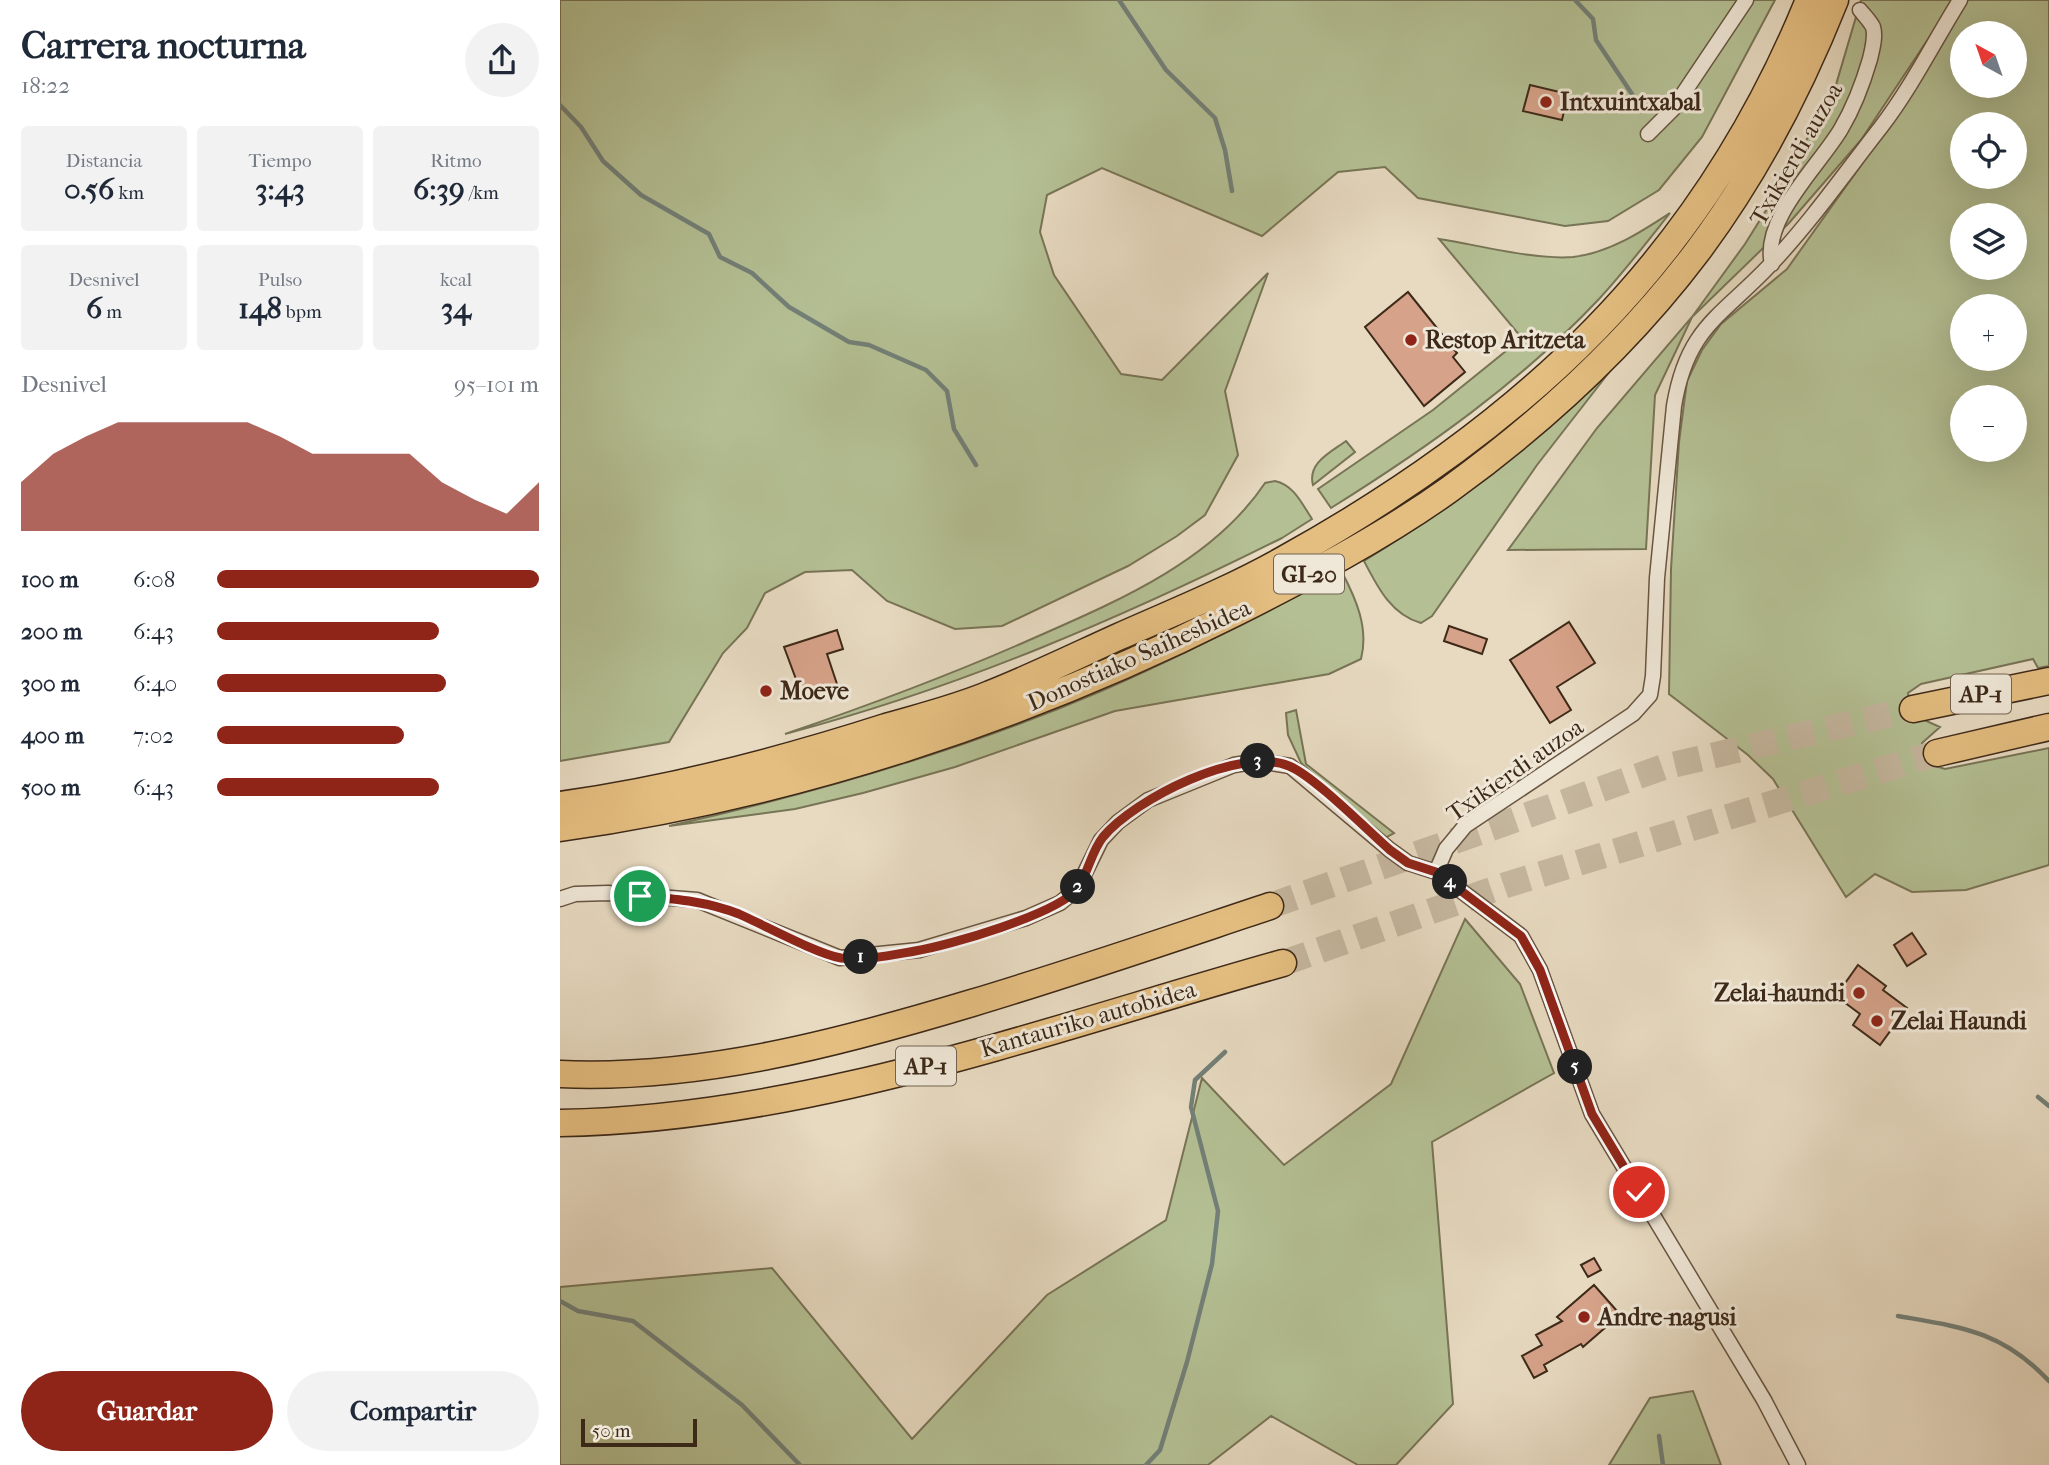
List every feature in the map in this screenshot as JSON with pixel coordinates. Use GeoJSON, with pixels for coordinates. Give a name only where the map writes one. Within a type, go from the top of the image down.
{"type":"FeatureCollection","features":[{"type":"Feature","properties":{"kind":"highway","name":"Donostiako Saihesbidea"},"geometry":{"type":"LineString","coordinates":[[560,805],[695,779],[784,757],[987,696],[1277,563],[1368,511],[1431,470],[1502,417],[1564,363],[1626,300],[1677,238],[1741,141],[1775,77],[1809,0]]}},
{"type":"Feature","properties":{"kind":"highway","name":"Donostiako Saihesbidea"},"geometry":{"type":"LineString","coordinates":[[560,828],[609,821],[791,780],[860,761],[1073,689],[1295,583],[1448,490],[1520,434],[1584,377],[1643,315],[1696,252],[1734,198],[1796,90],[1835,0]]}},
{"type":"Feature","properties":{"kind":"highway","name":"AP-1"},"geometry":{"type":"LineString","coordinates":[[1913,709],[2049,681]]}},
{"type":"Feature","properties":{"kind":"highway","name":"AP-1"},"geometry":{"type":"LineString","coordinates":[[1937,753],[2049,727]]}},
{"type":"Feature","properties":{"kind":"highway","name":"Kantauriko autobidea"},"geometry":{"type":"LineString","coordinates":[[560,1074],[639,1073],[762,1058],[872,1032],[1012,991],[1270,906]]}},
{"type":"Feature","properties":{"kind":"highway","name":"Kantauriko autobidea"},"geometry":{"type":"LineString","coordinates":[[560,1123],[635,1119],[783,1100],[954,1059],[1283,963]]}},
{"type":"Feature","properties":{"kind":"street"},"geometry":{"type":"LineString","coordinates":[[1648,134],[1674,109],[1746,0]]}},
{"type":"Feature","properties":{"kind":"street"},"geometry":{"type":"LineString","coordinates":[[1772,264],[1883,124],[1960,0]]}},
{"type":"Feature","properties":{"kind":"street","name":"Txikierdi auzoa"},"geometry":{"type":"LineString","coordinates":[[1436,872],[1446,849],[1465,826],[1633,715],[1650,695],[1660,538],[1679,377],[1687,355],[1714,317],[1772,264],[1769,253],[1773,234],[1799,186],[1841,129],[1862,86],[1873,45],[1873,28],[1860,10]]}},
{"type":"Feature","properties":{"kind":"street"},"geometry":{"type":"LineString","coordinates":[[560,899],[575,894],[608,893],[697,900],[736,913],[840,958],[919,950],[1026,918],[1059,903],[1077,889],[1101,840],[1118,822],[1148,800],[1234,765],[1258,761],[1290,766],[1390,850],[1408,863],[1436,872],[1521,936],[1540,970],[1592,1114],[1764,1400],[1798,1465]]}},
{"type":"Feature","properties":{"kind":"green space"},"geometry":{"type":"Polygon","coordinates":[[[560,0],[1775,0],[1702,137],[1659,190],[1608,221],[1565,226],[1418,198],[1385,167],[1338,172],[1262,236],[1102,168],[1047,195],[1040,232],[1054,275],[1121,374],[1162,380],[1268,273],[1225,391],[1238,455],[1205,515],[1128,566],[1002,626],[955,629],[887,601],[852,570],[805,572],[765,593],[747,628],[723,653],[669,742],[560,761],[560,0]]]}},
{"type":"Feature","properties":{"kind":"green space"},"geometry":{"type":"Polygon","coordinates":[[[1861,0],[1954,0],[1861,140],[1789,223],[1692,317],[1745,244],[1780,188],[1835,88],[1861,0]]]}},
{"type":"Feature","properties":{"kind":"green space"},"geometry":{"type":"Polygon","coordinates":[[[1966,0],[2049,0],[2049,666],[2038,668],[2033,659],[1921,684],[1908,693],[1913,715],[1940,727],[1922,743],[1926,763],[1945,769],[2049,748],[2049,865],[1966,890],[1912,892],[1875,874],[1846,897],[1773,779],[1748,755],[1669,694],[1671,569],[1679,442],[1687,381],[1702,350],[1721,324],[1787,269],[1894,119],[1950,26],[1950,98],[2027,98],[2027,21],[1953,21],[1966,0]]]}},
{"type":"Feature","properties":{"kind":"green space"},"geometry":{"type":"Polygon","coordinates":[[[1670,213],[1599,299],[1538,358],[1472,412],[1331,508],[1318,489],[1433,410],[1522,338],[1439,239],[1524,254],[1573,257],[1612,246],[1670,213]]]}},
{"type":"Feature","properties":{"kind":"green space"},"geometry":{"type":"Polygon","coordinates":[[[1692,317],[1655,395],[1646,549],[1508,550],[1597,428],[1692,317]]]}},
{"type":"Feature","properties":{"kind":"green space"},"geometry":{"type":"Polygon","coordinates":[[[1614,366],[1537,465],[1432,616],[1421,623],[1410,619],[1393,606],[1364,561],[1432,517],[1495,471],[1555,421],[1614,366]]]}},
{"type":"Feature","properties":{"kind":"green space"},"geometry":{"type":"Polygon","coordinates":[[[1346,441],[1355,452],[1313,485],[1312,477],[1317,464],[1346,441]]]}},
{"type":"Feature","properties":{"kind":"green space"},"geometry":{"type":"Polygon","coordinates":[[[1275,481],[1292,491],[1312,519],[1282,538],[1161,596],[1039,649],[914,695],[785,734],[973,664],[1130,593],[1191,557],[1244,511],[1265,483],[1275,481]]]}},
{"type":"Feature","properties":{"kind":"green space"},"geometry":{"type":"Polygon","coordinates":[[[1342,572],[1360,614],[1363,647],[1361,659],[1329,674],[1115,711],[955,767],[863,793],[795,809],[669,826],[887,769],[1047,713],[1161,664],[1342,572]]]}},
{"type":"Feature","properties":{"kind":"green space"},"geometry":{"type":"Polygon","coordinates":[[[1296,710],[1306,764],[1394,833],[1385,838],[1301,763],[1288,735],[1286,713],[1296,710]]]}},
{"type":"Feature","properties":{"kind":"green space"},"geometry":{"type":"Polygon","coordinates":[[[1465,919],[1520,984],[1554,1073],[1432,1142],[1453,1404],[1396,1465],[1358,1465],[1271,1416],[1208,1465],[560,1465],[560,1287],[772,1268],[912,1439],[1047,1295],[1166,1220],[1202,1078],[1284,1165],[1391,1084],[1465,919]]]}},
{"type":"Feature","properties":{"kind":"green space"},"geometry":{"type":"Polygon","coordinates":[[[1693,1391],[1721,1465],[1609,1465],[1650,1398],[1693,1391]]]}},
{"type":"Feature","properties":{"kind":"building","name":"Intxuintxabal"},"geometry":{"type":"Polygon","coordinates":[[[1530,85],[1568,94],[1562,120],[1523,111],[1530,85]]]}},
{"type":"Feature","properties":{"kind":"building","name":"Restop Aritzeta"},"geometry":{"type":"Polygon","coordinates":[[[1408,292],[1457,353],[1453,357],[1465,372],[1424,406],[1365,327],[1408,292]]]}},
{"type":"Feature","properties":{"kind":"building"},"geometry":{"type":"Polygon","coordinates":[[[1569,622],[1595,663],[1557,687],[1571,710],[1550,723],[1510,660],[1569,622]]]}},
{"type":"Feature","properties":{"kind":"building"},"geometry":{"type":"Polygon","coordinates":[[[1449,626],[1487,639],[1482,654],[1444,641],[1449,626]]]}},
{"type":"Feature","properties":{"kind":"building"},"geometry":{"type":"Polygon","coordinates":[[[837,630],[843,649],[827,654],[838,687],[803,698],[784,647],[837,630]]]}},
{"type":"Feature","properties":{"kind":"building"},"geometry":{"type":"Polygon","coordinates":[[[1912,933],[1926,954],[1907,966],[1894,945],[1912,933]]]}},
{"type":"Feature","properties":{"kind":"building"},"geometry":{"type":"Polygon","coordinates":[[[1858,965],[1886,986],[1883,990],[1907,1008],[1880,1045],[1853,1025],[1860,1014],[1836,996],[1858,965]]]}},
{"type":"Feature","properties":{"kind":"building"},"geometry":{"type":"Polygon","coordinates":[[[1594,1258],[1601,1270],[1588,1277],[1581,1265],[1594,1258]]]}},
{"type":"Feature","properties":{"kind":"building"},"geometry":{"type":"Polygon","coordinates":[[[1594,1285],[1617,1311],[1610,1317],[1614,1320],[1583,1347],[1581,1344],[1544,1365],[1547,1371],[1534,1378],[1522,1356],[1542,1345],[1536,1335],[1562,1321],[1557,1317],[1594,1285]]]}},
{"type":"Feature","properties":{"kind":"waterway"},"geometry":{"type":"LineString","coordinates":[[1119,0],[1166,70],[1215,118],[1225,150],[1232,191]]}},
{"type":"Feature","properties":{"kind":"waterway"},"geometry":{"type":"LineString","coordinates":[[1575,0],[1593,19],[1596,40],[1642,109]]}},
{"type":"Feature","properties":{"kind":"waterway"},"geometry":{"type":"LineString","coordinates":[[560,105],[581,127],[603,161],[641,195],[709,234],[720,257],[752,273],[789,307],[849,342],[869,345],[926,370],[947,391],[954,429],[976,465]]}},
{"type":"Feature","properties":{"kind":"waterway"},"geometry":{"type":"LineString","coordinates":[[1146,1465],[1160,1450],[1187,1362],[1212,1264],[1218,1211],[1191,1107],[1195,1080],[1225,1052]]}},
{"type":"Feature","properties":{"kind":"waterway"},"geometry":{"type":"LineString","coordinates":[[2038,1097],[2049,1106]]}},
{"type":"Feature","properties":{"kind":"waterway"},"geometry":{"type":"LineString","coordinates":[[560,1301],[578,1311],[633,1321],[742,1405],[800,1465]]}},
{"type":"Feature","properties":{"kind":"waterway"},"geometry":{"type":"LineString","coordinates":[[1898,1316],[1961,1328],[1997,1341],[2032,1364],[2049,1381]]}},
{"type":"Feature","properties":{"kind":"waterway"},"geometry":{"type":"LineString","coordinates":[[1659,1436],[1663,1465]]}},
{"type":"Feature","properties":{"kind":"tunnel"},"geometry":{"type":"LineString","coordinates":[[1270,906],[1664,767],[1913,709]]}},
{"type":"Feature","properties":{"kind":"tunnel"},"geometry":{"type":"LineString","coordinates":[[1283,963],[1506,885],[1937,753]]}},
{"type":"Feature","properties":{"kind":"place","name":"Intxuintxabal"},"geometry":{"type":"Point","coordinates":[1546,102]}},
{"type":"Feature","properties":{"kind":"place","name":"Restop Aritzeta"},"geometry":{"type":"Point","coordinates":[1411,340]}},
{"type":"Feature","properties":{"kind":"place","name":"Moeve"},"geometry":{"type":"Point","coordinates":[766,691]}},
{"type":"Feature","properties":{"kind":"place","name":"Zelai-haundi"},"geometry":{"type":"Point","coordinates":[1859,993]}},
{"type":"Feature","properties":{"kind":"place","name":"Zelai Haundi"},"geometry":{"type":"Point","coordinates":[1877,1021]}},
{"type":"Feature","properties":{"kind":"place","name":"Andre-nagusi"},"geometry":{"type":"Point","coordinates":[1584,1317]}},
{"type":"Feature","properties":{"kind":"route"},"geometry":{"type":"LineString","coordinates":[[640,896],[697,900],[736,913],[840,958],[919,950],[1026,918],[1059,903],[1077,889],[1101,840],[1118,822],[1148,800],[1234,765],[1258,761],[1290,766],[1307,777],[1390,850],[1408,863],[1436,872],[1459,887],[1521,936],[1540,970],[1592,1114],[1639,1192]]}}]}
